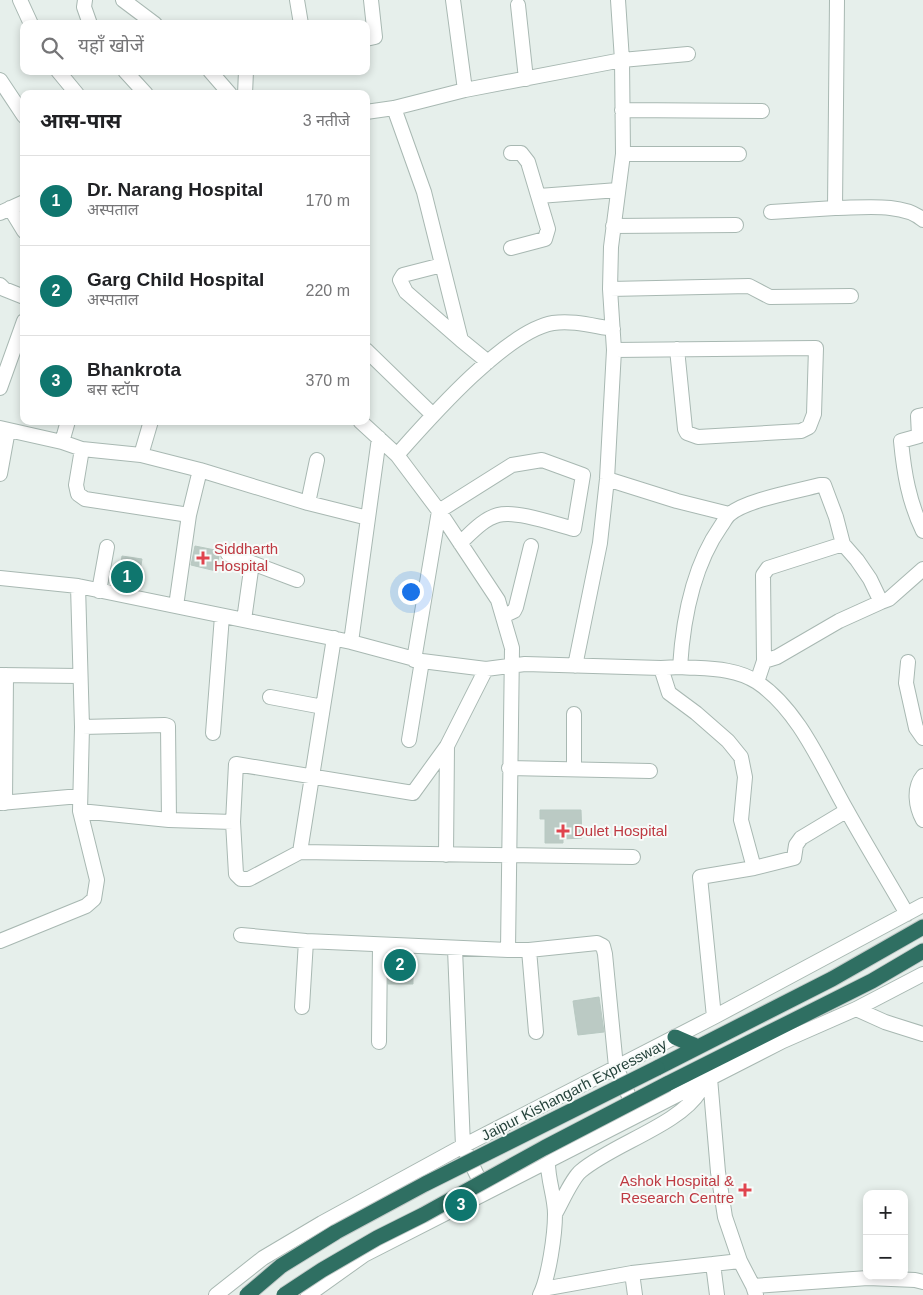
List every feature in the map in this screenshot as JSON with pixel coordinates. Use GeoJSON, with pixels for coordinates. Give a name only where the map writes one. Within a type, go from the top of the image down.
{"type":"FeatureCollection","features":[{"type":"Feature","properties":{"kind":"highway","name":"Jaipur Kishangarh Expressway"},"geometry":{"type":"LineString","coordinates":[[247,1295],[281,1266],[336,1232],[425,1184],[832,978],[923,927]]}},
{"type":"Feature","properties":{"kind":"highway"},"geometry":{"type":"LineString","coordinates":[[284,1295],[376,1238],[423,1215],[544,1148],[667,1084],[706,1075],[923,951]]}},
{"type":"Feature","properties":{"kind":"highway"},"geometry":{"type":"LineString","coordinates":[[675,1037],[698,1047]]}},
{"type":"Feature","properties":{"kind":"street"},"geometry":{"type":"LineString","coordinates":[[20,0],[28,20]]}},
{"type":"Feature","properties":{"kind":"street"},"geometry":{"type":"LineString","coordinates":[[85,0],[84,7],[89,20]]}},
{"type":"Feature","properties":{"kind":"street"},"geometry":{"type":"LineString","coordinates":[[123,0],[150,20]]}},
{"type":"Feature","properties":{"kind":"street"},"geometry":{"type":"LineString","coordinates":[[297,0],[300,20]]}},
{"type":"Feature","properties":{"kind":"street"},"geometry":{"type":"LineString","coordinates":[[370,38],[375,37],[371,0]]}},
{"type":"Feature","properties":{"kind":"street"},"geometry":{"type":"LineString","coordinates":[[453,0],[465,90]]}},
{"type":"Feature","properties":{"kind":"street"},"geometry":{"type":"LineString","coordinates":[[574,666],[600,543],[607,479],[614,350],[610,289],[611,247],[623,154],[622,60],[618,0]]}},
{"type":"Feature","properties":{"kind":"street"},"geometry":{"type":"LineString","coordinates":[[835,208],[837,0]]}},
{"type":"Feature","properties":{"kind":"street"},"geometry":{"type":"LineString","coordinates":[[518,5],[526,79]]}},
{"type":"Feature","properties":{"kind":"street"},"geometry":{"type":"LineString","coordinates":[[370,111],[394,108],[465,90],[622,60],[688,54]]}},
{"type":"Feature","properties":{"kind":"street"},"geometry":{"type":"LineString","coordinates":[[61,75],[74,90]]}},
{"type":"Feature","properties":{"kind":"street"},"geometry":{"type":"LineString","coordinates":[[129,75],[142,90]]}},
{"type":"Feature","properties":{"kind":"street"},"geometry":{"type":"LineString","coordinates":[[213,75],[227,90]]}},
{"type":"Feature","properties":{"kind":"street"},"geometry":{"type":"LineString","coordinates":[[245,90],[246,75]]}},
{"type":"Feature","properties":{"kind":"street"},"geometry":{"type":"LineString","coordinates":[[0,80],[20,110]]}},
{"type":"Feature","properties":{"kind":"street"},"geometry":{"type":"LineString","coordinates":[[394,108],[424,192],[461,340]]}},
{"type":"Feature","properties":{"kind":"street"},"geometry":{"type":"LineString","coordinates":[[622,110],[762,111]]}},
{"type":"Feature","properties":{"kind":"street"},"geometry":{"type":"LineString","coordinates":[[511,153],[521,153],[528,162],[548,229],[545,239],[511,248]]}},
{"type":"Feature","properties":{"kind":"street"},"geometry":{"type":"LineString","coordinates":[[623,154],[739,154]]}},
{"type":"Feature","properties":{"kind":"street"},"geometry":{"type":"LineString","coordinates":[[538,196],[618,190]]}},
{"type":"Feature","properties":{"kind":"street"},"geometry":{"type":"LineString","coordinates":[[20,204],[5,210],[20,227]]}},
{"type":"Feature","properties":{"kind":"street"},"geometry":{"type":"LineString","coordinates":[[771,212],[835,208],[894,208],[918,215],[923,220]]}},
{"type":"Feature","properties":{"kind":"street"},"geometry":{"type":"LineString","coordinates":[[613,226],[736,225]]}},
{"type":"Feature","properties":{"kind":"street"},"geometry":{"type":"LineString","coordinates":[[442,265],[403,275],[400,280],[401,285],[406,292],[488,362]]}},
{"type":"Feature","properties":{"kind":"street"},"geometry":{"type":"LineString","coordinates":[[0,285],[4,289],[20,295]]}},
{"type":"Feature","properties":{"kind":"street"},"geometry":{"type":"LineString","coordinates":[[610,289],[749,286],[770,297],[851,296]]}},
{"type":"Feature","properties":{"kind":"street"},"geometry":{"type":"LineString","coordinates":[[397,455],[433,415],[488,362],[531,330],[552,323],[572,322],[613,329]]}},
{"type":"Feature","properties":{"kind":"street"},"geometry":{"type":"LineString","coordinates":[[0,388],[20,332]]}},
{"type":"Feature","properties":{"kind":"street"},"geometry":{"type":"LineString","coordinates":[[614,350],[677,349],[816,348],[814,414],[809,427],[801,431],[698,437],[687,433],[685,430],[677,349]]}},
{"type":"Feature","properties":{"kind":"street"},"geometry":{"type":"LineString","coordinates":[[370,354],[433,415]]}},
{"type":"Feature","properties":{"kind":"street"},"geometry":{"type":"LineString","coordinates":[[923,415],[918,416],[919,436],[901,441],[908,490],[915,514],[923,531]]}},
{"type":"Feature","properties":{"kind":"street"},"geometry":{"type":"LineString","coordinates":[[62,442],[67,425]]}},
{"type":"Feature","properties":{"kind":"street"},"geometry":{"type":"LineString","coordinates":[[141,455],[150,425]]}},
{"type":"Feature","properties":{"kind":"street"},"geometry":{"type":"LineString","coordinates":[[364,425],[397,455],[439,511],[498,600],[512,648],[510,666],[508,950]]}},
{"type":"Feature","properties":{"kind":"street"},"geometry":{"type":"LineString","coordinates":[[0,474],[4,429],[82,448],[141,455],[200,470],[308,503],[368,518]]}},
{"type":"Feature","properties":{"kind":"street"},"geometry":{"type":"LineString","coordinates":[[351,642],[379,438]]}},
{"type":"Feature","properties":{"kind":"street"},"geometry":{"type":"LineString","coordinates":[[82,448],[76,485],[78,494],[85,499],[189,515]]}},
{"type":"Feature","properties":{"kind":"street"},"geometry":{"type":"LineString","coordinates":[[308,503],[317,460]]}},
{"type":"Feature","properties":{"kind":"street"},"geometry":{"type":"LineString","coordinates":[[409,740],[439,511],[512,465],[542,460],[583,475],[574,529],[515,514],[498,515],[482,523],[460,543]]}},
{"type":"Feature","properties":{"kind":"street"},"geometry":{"type":"LineString","coordinates":[[176,606],[189,515],[200,470]]}},
{"type":"Feature","properties":{"kind":"street"},"geometry":{"type":"LineString","coordinates":[[607,479],[677,501],[730,514]]}},
{"type":"Feature","properties":{"kind":"street"},"geometry":{"type":"LineString","coordinates":[[680,667],[682,636],[691,593],[712,539],[730,514],[750,504],[824,485],[836,517],[843,544],[866,573],[881,602]]}},
{"type":"Feature","properties":{"kind":"street"},"geometry":{"type":"LineString","coordinates":[[757,682],[764,662],[763,575],[768,568],[843,544]]}},
{"type":"Feature","properties":{"kind":"street"},"geometry":{"type":"LineString","coordinates":[[503,616],[514,611],[516,607],[531,546]]}},
{"type":"Feature","properties":{"kind":"street"},"geometry":{"type":"LineString","coordinates":[[99,591],[107,547]]}},
{"type":"Feature","properties":{"kind":"street"},"geometry":{"type":"LineString","coordinates":[[228,554],[297,580]]}},
{"type":"Feature","properties":{"kind":"street"},"geometry":{"type":"LineString","coordinates":[[244,620],[252,563]]}},
{"type":"Feature","properties":{"kind":"street"},"geometry":{"type":"LineString","coordinates":[[764,662],[777,657],[839,621],[889,599],[923,569]]}},
{"type":"Feature","properties":{"kind":"street"},"geometry":{"type":"LineString","coordinates":[[0,578],[78,586],[334,638],[418,660],[486,670],[525,664],[680,667],[728,670],[757,682],[786,709],[803,732],[846,811],[907,914]]}},
{"type":"Feature","properties":{"kind":"street"},"geometry":{"type":"LineString","coordinates":[[0,941],[86,906],[94,899],[97,880],[80,811],[82,727],[79,676],[78,586]]}},
{"type":"Feature","properties":{"kind":"street"},"geometry":{"type":"LineString","coordinates":[[213,733],[222,616]]}},
{"type":"Feature","properties":{"kind":"street"},"geometry":{"type":"LineString","coordinates":[[300,852],[334,638]]}},
{"type":"Feature","properties":{"kind":"street"},"geometry":{"type":"LineString","coordinates":[[908,662],[906,683],[916,728],[923,738]]}},
{"type":"Feature","properties":{"kind":"street"},"geometry":{"type":"LineString","coordinates":[[661,668],[670,693],[728,741],[740,757],[745,776],[741,820],[754,868]]}},
{"type":"Feature","properties":{"kind":"street"},"geometry":{"type":"LineString","coordinates":[[486,670],[447,746],[413,793],[236,764],[233,822],[236,874],[241,879],[249,879],[300,852],[633,857]]}},
{"type":"Feature","properties":{"kind":"street"},"geometry":{"type":"LineString","coordinates":[[79,676],[3,675],[3,803],[80,796]]}},
{"type":"Feature","properties":{"kind":"street"},"geometry":{"type":"LineString","coordinates":[[270,697],[323,707]]}},
{"type":"Feature","properties":{"kind":"street"},"geometry":{"type":"LineString","coordinates":[[574,714],[574,769]]}},
{"type":"Feature","properties":{"kind":"street"},"geometry":{"type":"LineString","coordinates":[[82,727],[164,724],[168,726],[169,820]]}},
{"type":"Feature","properties":{"kind":"street"},"geometry":{"type":"LineString","coordinates":[[446,855],[447,746]]}},
{"type":"Feature","properties":{"kind":"street"},"geometry":{"type":"LineString","coordinates":[[509,768],[650,771]]}},
{"type":"Feature","properties":{"kind":"street"},"geometry":{"type":"LineString","coordinates":[[923,776],[918,782],[916,797],[923,820]]}},
{"type":"Feature","properties":{"kind":"street"},"geometry":{"type":"LineString","coordinates":[[80,811],[169,820],[233,822]]}},
{"type":"Feature","properties":{"kind":"street"},"geometry":{"type":"LineString","coordinates":[[714,1017],[700,877],[754,868],[794,858],[796,845],[801,838],[846,811]]}},
{"type":"Feature","properties":{"kind":"street"},"geometry":{"type":"LineString","coordinates":[[216,1295],[263,1258],[322,1223],[463,1146],[714,1017],[923,905]]}},
{"type":"Feature","properties":{"kind":"street"},"geometry":{"type":"LineString","coordinates":[[241,935],[306,941],[454,949],[529,950],[597,943],[603,946],[616,1067],[637,1115]]}},
{"type":"Feature","properties":{"kind":"street"},"geometry":{"type":"LineString","coordinates":[[302,1007],[306,941]]}},
{"type":"Feature","properties":{"kind":"street"},"geometry":{"type":"LineString","coordinates":[[379,1042],[380,945]]}},
{"type":"Feature","properties":{"kind":"street"},"geometry":{"type":"LineString","coordinates":[[454,949],[463,1146],[485,1192]]}},
{"type":"Feature","properties":{"kind":"street"},"geometry":{"type":"LineString","coordinates":[[529,950],[536,1032]]}},
{"type":"Feature","properties":{"kind":"street"},"geometry":{"type":"LineString","coordinates":[[308,1295],[364,1255],[637,1115],[706,1075],[856,1009],[923,974]]}},
{"type":"Feature","properties":{"kind":"street"},"geometry":{"type":"LineString","coordinates":[[856,1009],[885,1022],[923,1034]]}},
{"type":"Feature","properties":{"kind":"street"},"geometry":{"type":"LineString","coordinates":[[555,1214],[578,1173],[606,1152],[655,1128],[694,1102],[706,1075]]}},
{"type":"Feature","properties":{"kind":"street"},"geometry":{"type":"LineString","coordinates":[[706,1075],[725,1217],[740,1261],[755,1291],[796,1289],[868,1278],[923,1282]]}},
{"type":"Feature","properties":{"kind":"street"},"geometry":{"type":"LineString","coordinates":[[548,1160],[555,1214],[551,1253],[541,1292],[632,1273],[740,1261]]}},
{"type":"Feature","properties":{"kind":"street"},"geometry":{"type":"LineString","coordinates":[[713,1264],[717,1295]]}},
{"type":"Feature","properties":{"kind":"street"},"geometry":{"type":"LineString","coordinates":[[632,1273],[635,1295]]}},
{"type":"Feature","properties":{"kind":"building"},"geometry":{"type":"Polygon","coordinates":[[[195,546],[220,551],[216,571],[191,565],[195,546]]]}},
{"type":"Feature","properties":{"kind":"building"},"geometry":{"type":"Polygon","coordinates":[[[122,556],[142,559],[137,589],[118,585],[122,556]]]}},
{"type":"Feature","properties":{"kind":"building"},"geometry":{"type":"Polygon","coordinates":[[[540,810],[581,810],[582,838],[563,839],[563,843],[545,843],[545,819],[540,819],[540,810]]]}},
{"type":"Feature","properties":{"kind":"building"},"geometry":{"type":"Polygon","coordinates":[[[389,953],[413,955],[413,984],[388,984],[389,953]]]}},
{"type":"Feature","properties":{"kind":"building"},"geometry":{"type":"Polygon","coordinates":[[[599,997],[604,1032],[578,1035],[573,1001],[599,997]]]}},
{"type":"Feature","properties":{"kind":"place","name":"Siddharth Hospital"},"geometry":{"type":"Point","coordinates":[203,558]}},
{"type":"Feature","properties":{"kind":"place","name":"Dr. Narang Hospital"},"geometry":{"type":"Point","coordinates":[127,577]}},
{"type":"Feature","properties":{"kind":"place","name":"Dulet Hospital"},"geometry":{"type":"Point","coordinates":[563,831]}},
{"type":"Feature","properties":{"kind":"place","name":"Garg Child Hospital"},"geometry":{"type":"Point","coordinates":[400,965]}},
{"type":"Feature","properties":{"kind":"place","name":"Ashok Hospital & Research Centre"},"geometry":{"type":"Point","coordinates":[745,1190]}},
{"type":"Feature","properties":{"kind":"place","name":"Bhankrota"},"geometry":{"type":"Point","coordinates":[461,1205]}}]}
